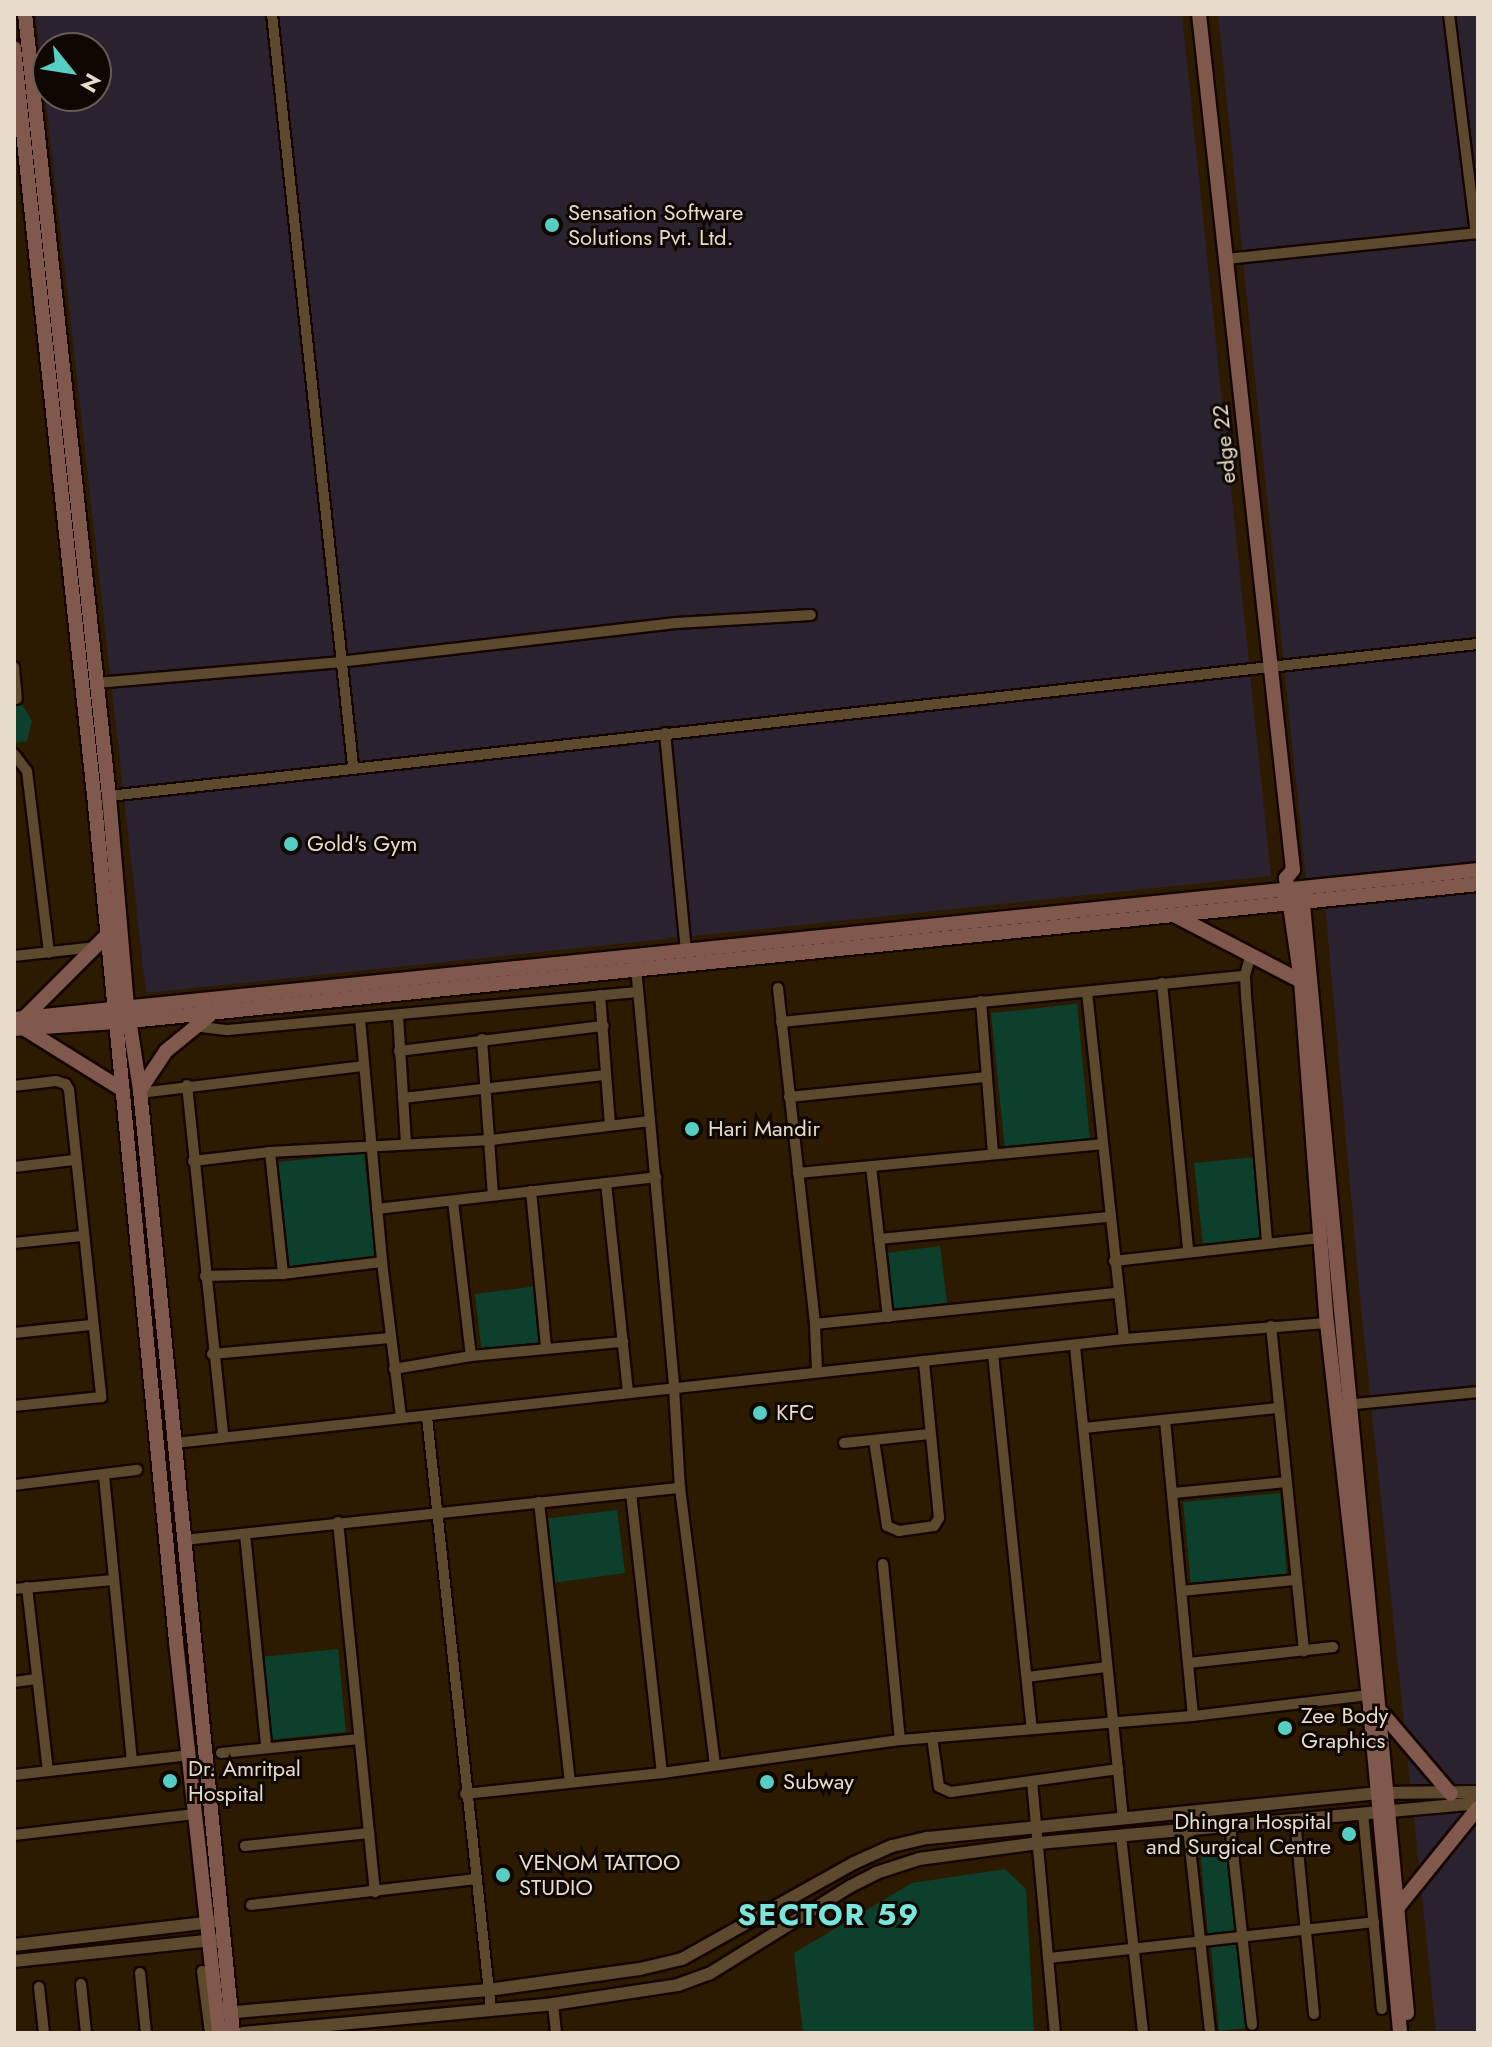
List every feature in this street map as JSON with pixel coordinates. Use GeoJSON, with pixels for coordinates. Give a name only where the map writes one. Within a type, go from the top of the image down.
{"type":"FeatureCollection","features":[{"type":"Feature","properties":{"kind":"main road"},"geometry":{"type":"LineString","coordinates":[[25,14],[20,86],[106,936],[140,1092],[184,1540],[213,1922],[224,2013],[233,2033]]}},
{"type":"Feature","properties":{"kind":"main road","name":"edge 22"},"geometry":{"type":"LineString","coordinates":[[1199,14],[1293,870],[1300,876],[1296,895]]}},
{"type":"Feature","properties":{"kind":"main road"},"geometry":{"type":"LineString","coordinates":[[14,48],[109,796],[123,1090],[195,1814],[213,1922]]}},
{"type":"Feature","properties":{"kind":"main road"},"geometry":{"type":"LineString","coordinates":[[19,1023],[1174,915],[1478,870]]}},
{"type":"Feature","properties":{"kind":"main road"},"geometry":{"type":"LineString","coordinates":[[121,1014],[218,1011],[636,963],[686,951],[1296,895],[1478,884]]}},
{"type":"Feature","properties":{"kind":"main road"},"geometry":{"type":"LineString","coordinates":[[1296,895],[1327,1323],[1342,1405],[1382,1713],[1382,1793],[1377,1811],[1400,2033]]}},
{"type":"Feature","properties":{"kind":"main road"},"geometry":{"type":"LineString","coordinates":[[1296,895],[1368,1695],[1382,1793]]}},
{"type":"Feature","properties":{"kind":"main road"},"geometry":{"type":"LineString","coordinates":[[1174,915],[1301,981]]}},
{"type":"Feature","properties":{"kind":"main road"},"geometry":{"type":"LineString","coordinates":[[19,1023],[106,936]]}},
{"type":"Feature","properties":{"kind":"main road"},"geometry":{"type":"LineString","coordinates":[[140,1092],[166,1051],[193,1026],[218,1011]]}},
{"type":"Feature","properties":{"kind":"main road"},"geometry":{"type":"LineString","coordinates":[[19,1023],[123,1090]]}},
{"type":"Feature","properties":{"kind":"main road"},"geometry":{"type":"LineString","coordinates":[[1382,1713],[1451,1794]]}},
{"type":"Feature","properties":{"kind":"main road"},"geometry":{"type":"LineString","coordinates":[[1398,1907],[1478,1806]]}},
{"type":"Feature","properties":{"kind":"main road"},"geometry":{"type":"LineString","coordinates":[[1377,1811],[1398,1907],[1409,2033]]}},
{"type":"Feature","properties":{"kind":"main road"},"geometry":{"type":"LineString","coordinates":[[219,2033],[224,2013]]}},
{"type":"Feature","properties":{"kind":"street"},"geometry":{"type":"LineString","coordinates":[[272,14],[339,662],[353,766]]}},
{"type":"Feature","properties":{"kind":"street"},"geometry":{"type":"LineString","coordinates":[[1226,259],[1477,233],[1449,14]]}},
{"type":"Feature","properties":{"kind":"street"},"geometry":{"type":"LineString","coordinates":[[96,683],[339,662],[664,624],[811,615]]}},
{"type":"Feature","properties":{"kind":"street"},"geometry":{"type":"LineString","coordinates":[[109,796],[353,766],[1478,644]]}},
{"type":"Feature","properties":{"kind":"street"},"geometry":{"type":"LineString","coordinates":[[14,667],[17,699]]}},
{"type":"Feature","properties":{"kind":"street"},"geometry":{"type":"LineString","coordinates":[[665,733],[686,951]]}},
{"type":"Feature","properties":{"kind":"street"},"geometry":{"type":"LineString","coordinates":[[14,754],[24,762],[27,771],[49,953]]}},
{"type":"Feature","properties":{"kind":"street"},"geometry":{"type":"LineString","coordinates":[[14,956],[95,947]]}},
{"type":"Feature","properties":{"kind":"street"},"geometry":{"type":"LineString","coordinates":[[1250,957],[1245,976],[1267,1242]]}},
{"type":"Feature","properties":{"kind":"street"},"geometry":{"type":"LineString","coordinates":[[636,963],[680,1488],[715,1764]]}},
{"type":"Feature","properties":{"kind":"street"},"geometry":{"type":"LineString","coordinates":[[781,1022],[1245,976]]}},
{"type":"Feature","properties":{"kind":"street"},"geometry":{"type":"LineString","coordinates":[[1162,983],[1188,1250]]}},
{"type":"Feature","properties":{"kind":"street"},"geometry":{"type":"LineString","coordinates":[[778,988],[815,1324],[817,1372]]}},
{"type":"Feature","properties":{"kind":"street"},"geometry":{"type":"LineString","coordinates":[[193,1026],[228,1030],[637,992]]}},
{"type":"Feature","properties":{"kind":"street"},"geometry":{"type":"LineString","coordinates":[[1087,992],[1124,1339]]}},
{"type":"Feature","properties":{"kind":"street"},"geometry":{"type":"LineString","coordinates":[[600,995],[610,1125]]}},
{"type":"Feature","properties":{"kind":"street"},"geometry":{"type":"LineString","coordinates":[[981,1001],[993,1152]]}},
{"type":"Feature","properties":{"kind":"street"},"geometry":{"type":"LineString","coordinates":[[398,1016],[406,1144]]}},
{"type":"Feature","properties":{"kind":"street"},"geometry":{"type":"LineString","coordinates":[[360,1019],[382,1262],[401,1417]]}},
{"type":"Feature","properties":{"kind":"street"},"geometry":{"type":"LineString","coordinates":[[399,1051],[603,1026]]}},
{"type":"Feature","properties":{"kind":"street"},"geometry":{"type":"LineString","coordinates":[[482,1039],[493,1195]]}},
{"type":"Feature","properties":{"kind":"street"},"geometry":{"type":"LineString","coordinates":[[140,1092],[362,1066]]}},
{"type":"Feature","properties":{"kind":"street"},"geometry":{"type":"LineString","coordinates":[[403,1098],[606,1075]]}},
{"type":"Feature","properties":{"kind":"street"},"geometry":{"type":"LineString","coordinates":[[789,1097],[987,1077]]}},
{"type":"Feature","properties":{"kind":"street"},"geometry":{"type":"LineString","coordinates":[[14,1086],[56,1081],[66,1084],[101,1397],[14,1406]]}},
{"type":"Feature","properties":{"kind":"street"},"geometry":{"type":"LineString","coordinates":[[187,1085],[212,1354],[223,1435]]}},
{"type":"Feature","properties":{"kind":"street"},"geometry":{"type":"LineString","coordinates":[[193,1161],[270,1152],[491,1140],[650,1121]]}},
{"type":"Feature","properties":{"kind":"street"},"geometry":{"type":"LineString","coordinates":[[798,1173],[1102,1144]]}},
{"type":"Feature","properties":{"kind":"street"},"geometry":{"type":"LineString","coordinates":[[270,1152],[283,1274]]}},
{"type":"Feature","properties":{"kind":"street"},"geometry":{"type":"LineString","coordinates":[[14,1167],[74,1160]]}},
{"type":"Feature","properties":{"kind":"street"},"geometry":{"type":"LineString","coordinates":[[871,1166],[888,1317]]}},
{"type":"Feature","properties":{"kind":"street"},"geometry":{"type":"LineString","coordinates":[[377,1209],[656,1177]]}},
{"type":"Feature","properties":{"kind":"street"},"geometry":{"type":"LineString","coordinates":[[606,1183],[628,1393]]}},
{"type":"Feature","properties":{"kind":"street"},"geometry":{"type":"LineString","coordinates":[[531,1191],[546,1348]]}},
{"type":"Feature","properties":{"kind":"street"},"geometry":{"type":"LineString","coordinates":[[453,1201],[471,1356]]}},
{"type":"Feature","properties":{"kind":"street"},"geometry":{"type":"LineString","coordinates":[[879,1239],[1109,1217]]}},
{"type":"Feature","properties":{"kind":"street"},"geometry":{"type":"LineString","coordinates":[[14,1243],[82,1236]]}},
{"type":"Feature","properties":{"kind":"street"},"geometry":{"type":"LineString","coordinates":[[1114,1261],[1188,1250],[1320,1238]]}},
{"type":"Feature","properties":{"kind":"street"},"geometry":{"type":"LineString","coordinates":[[205,1276],[283,1274],[382,1262]]}},
{"type":"Feature","properties":{"kind":"street"},"geometry":{"type":"LineString","coordinates":[[815,1324],[1117,1293]]}},
{"type":"Feature","properties":{"kind":"street"},"geometry":{"type":"LineString","coordinates":[[14,1323],[14,1333],[91,1325]]}},
{"type":"Feature","properties":{"kind":"street"},"geometry":{"type":"LineString","coordinates":[[175,1443],[223,1435],[427,1417],[817,1372],[1075,1347],[1124,1339],[1327,1323]]}},
{"type":"Feature","properties":{"kind":"street"},"geometry":{"type":"LineString","coordinates":[[1271,1326],[1304,1651]]}},
{"type":"Feature","properties":{"kind":"street"},"geometry":{"type":"LineString","coordinates":[[212,1354],[390,1338]]}},
{"type":"Feature","properties":{"kind":"street"},"geometry":{"type":"LineString","coordinates":[[394,1369],[471,1356],[623,1342]]}},
{"type":"Feature","properties":{"kind":"street"},"geometry":{"type":"LineString","coordinates":[[1075,1347],[1123,1817]]}},
{"type":"Feature","properties":{"kind":"street"},"geometry":{"type":"LineString","coordinates":[[993,1354],[1032,1729]]}},
{"type":"Feature","properties":{"kind":"street"},"geometry":{"type":"LineString","coordinates":[[874,1440],[887,1526],[899,1531],[934,1526],[939,1518],[924,1361]]}},
{"type":"Feature","properties":{"kind":"street"},"geometry":{"type":"LineString","coordinates":[[1342,1405],[1478,1392]]}},
{"type":"Feature","properties":{"kind":"street"},"geometry":{"type":"LineString","coordinates":[[1084,1428],[1279,1408]]}},
{"type":"Feature","properties":{"kind":"street"},"geometry":{"type":"LineString","coordinates":[[427,1417],[465,1794],[491,2010]]}},
{"type":"Feature","properties":{"kind":"street"},"geometry":{"type":"LineString","coordinates":[[1165,1420],[1193,1716]]}},
{"type":"Feature","properties":{"kind":"street"},"geometry":{"type":"LineString","coordinates":[[844,1443],[930,1434]]}},
{"type":"Feature","properties":{"kind":"street"},"geometry":{"type":"LineString","coordinates":[[14,1485],[137,1470]]}},
{"type":"Feature","properties":{"kind":"street"},"geometry":{"type":"LineString","coordinates":[[104,1476],[132,1761]]}},
{"type":"Feature","properties":{"kind":"street"},"geometry":{"type":"LineString","coordinates":[[1174,1493],[1286,1482]]}},
{"type":"Feature","properties":{"kind":"street"},"geometry":{"type":"LineString","coordinates":[[184,1540],[680,1488]]}},
{"type":"Feature","properties":{"kind":"street"},"geometry":{"type":"LineString","coordinates":[[631,1493],[662,1773]]}},
{"type":"Feature","properties":{"kind":"street"},"geometry":{"type":"LineString","coordinates":[[539,1502],[570,1781]]}},
{"type":"Feature","properties":{"kind":"street"},"geometry":{"type":"LineString","coordinates":[[338,1522],[375,1892]]}},
{"type":"Feature","properties":{"kind":"street"},"geometry":{"type":"LineString","coordinates":[[245,1534],[266,1746]]}},
{"type":"Feature","properties":{"kind":"street"},"geometry":{"type":"LineString","coordinates":[[883,1564],[900,1740]]}},
{"type":"Feature","properties":{"kind":"street"},"geometry":{"type":"LineString","coordinates":[[14,1589],[113,1580]]}},
{"type":"Feature","properties":{"kind":"street"},"geometry":{"type":"LineString","coordinates":[[1181,1591],[1296,1580]]}},
{"type":"Feature","properties":{"kind":"street"},"geometry":{"type":"LineString","coordinates":[[27,1587],[48,1771]]}},
{"type":"Feature","properties":{"kind":"street"},"geometry":{"type":"LineString","coordinates":[[1189,1663],[1333,1647]]}},
{"type":"Feature","properties":{"kind":"street"},"geometry":{"type":"LineString","coordinates":[[1027,1677],[1106,1667]]}},
{"type":"Feature","properties":{"kind":"street"},"geometry":{"type":"LineString","coordinates":[[14,1682],[36,1679]]}},
{"type":"Feature","properties":{"kind":"street"},"geometry":{"type":"LineString","coordinates":[[465,1794],[662,1773],[900,1740],[1193,1716],[1368,1695]]}},
{"type":"Feature","properties":{"kind":"street"},"geometry":{"type":"LineString","coordinates":[[932,1737],[939,1787],[951,1792],[1118,1769]]}},
{"type":"Feature","properties":{"kind":"street"},"geometry":{"type":"LineString","coordinates":[[221,1753],[266,1746],[359,1739]]}},
{"type":"Feature","properties":{"kind":"street"},"geometry":{"type":"LineString","coordinates":[[14,1775],[181,1756]]}},
{"type":"Feature","properties":{"kind":"street"},"geometry":{"type":"LineString","coordinates":[[1032,1781],[1055,2033]]}},
{"type":"Feature","properties":{"kind":"street"},"geometry":{"type":"LineString","coordinates":[[224,2013],[488,1990],[640,1969],[682,1959],[715,1944],[818,1882],[892,1846],[928,1838],[1382,1793],[1478,1792]]}},
{"type":"Feature","properties":{"kind":"street"},"geometry":{"type":"LineString","coordinates":[[243,2033],[553,2004],[694,1980],[876,1873],[919,1859],[1039,1843],[1377,1811],[1478,1806]]}},
{"type":"Feature","properties":{"kind":"street"},"geometry":{"type":"LineString","coordinates":[[1377,1811],[1374,1922],[1382,2009]]}},
{"type":"Feature","properties":{"kind":"street"},"geometry":{"type":"LineString","coordinates":[[14,1835],[195,1814]]}},
{"type":"Feature","properties":{"kind":"street"},"geometry":{"type":"LineString","coordinates":[[1295,1820],[1314,2014]]}},
{"type":"Feature","properties":{"kind":"street"},"geometry":{"type":"LineString","coordinates":[[1230,1825],[1252,2025]]}},
{"type":"Feature","properties":{"kind":"street"},"geometry":{"type":"LineString","coordinates":[[1188,1829],[1210,2033]]}},
{"type":"Feature","properties":{"kind":"street"},"geometry":{"type":"LineString","coordinates":[[245,1846],[369,1833]]}},
{"type":"Feature","properties":{"kind":"street"},"geometry":{"type":"LineString","coordinates":[[1121,1836],[1143,2033]]}},
{"type":"Feature","properties":{"kind":"street"},"geometry":{"type":"LineString","coordinates":[[251,1905],[475,1879]]}},
{"type":"Feature","properties":{"kind":"street"},"geometry":{"type":"LineString","coordinates":[[14,1945],[213,1922]]}},
{"type":"Feature","properties":{"kind":"street"},"geometry":{"type":"LineString","coordinates":[[1049,1958],[1374,1922]]}},
{"type":"Feature","properties":{"kind":"street"},"geometry":{"type":"LineString","coordinates":[[14,1961],[215,1940]]}},
{"type":"Feature","properties":{"kind":"street"},"geometry":{"type":"LineString","coordinates":[[202,1971],[210,2033]]}},
{"type":"Feature","properties":{"kind":"street"},"geometry":{"type":"LineString","coordinates":[[140,1973],[146,2033]]}},
{"type":"Feature","properties":{"kind":"street"},"geometry":{"type":"LineString","coordinates":[[81,1984],[86,2033]]}},
{"type":"Feature","properties":{"kind":"street"},"geometry":{"type":"LineString","coordinates":[[39,1987],[44,2033]]}},
{"type":"Feature","properties":{"kind":"street"},"geometry":{"type":"LineString","coordinates":[[553,2004],[556,2033]]}},
{"type":"Feature","properties":{"kind":"shaded area"},"geometry":{"type":"Polygon","coordinates":[[[36,14],[1182,14],[1271,876],[146,993],[47,112],[112,112],[112,32],[38,32],[36,14]]]}},
{"type":"Feature","properties":{"kind":"shaded area"},"geometry":{"type":"Polygon","coordinates":[[[1218,14],[1478,14],[1478,862],[1306,880],[1218,14]]]}},
{"type":"Feature","properties":{"kind":"shaded area"},"geometry":{"type":"Polygon","coordinates":[[[1478,892],[1478,2033],[1436,2033],[1360,1297],[1325,904],[1478,892]]]}},
{"type":"Feature","properties":{"kind":"green space"},"geometry":{"type":"Polygon","coordinates":[[[14,703],[21,703],[32,721],[27,741],[14,743],[14,703]]]}},
{"type":"Feature","properties":{"kind":"green space"},"geometry":{"type":"Polygon","coordinates":[[[1077,1004],[1090,1140],[1005,1149],[991,1013],[1077,1004]]]}},
{"type":"Feature","properties":{"kind":"green space"},"geometry":{"type":"Polygon","coordinates":[[[364,1153],[375,1258],[289,1267],[278,1162],[364,1153]]]}},
{"type":"Feature","properties":{"kind":"green space"},"geometry":{"type":"Polygon","coordinates":[[[1254,1157],[1263,1238],[1203,1245],[1194,1163],[1254,1157]]]}},
{"type":"Feature","properties":{"kind":"green space"},"geometry":{"type":"Polygon","coordinates":[[[940,1246],[947,1303],[894,1310],[887,1253],[940,1246]]]}},
{"type":"Feature","properties":{"kind":"green space"},"geometry":{"type":"Polygon","coordinates":[[[537,1286],[544,1346],[482,1354],[475,1294],[537,1286]]]}},
{"type":"Feature","properties":{"kind":"green space"},"geometry":{"type":"Polygon","coordinates":[[[1280,1493],[1287,1575],[1191,1584],[1183,1502],[1280,1493]]]}},
{"type":"Feature","properties":{"kind":"green space"},"geometry":{"type":"Polygon","coordinates":[[[617,1510],[625,1573],[552,1583],[544,1519],[617,1510]]]}},
{"type":"Feature","properties":{"kind":"green space"},"geometry":{"type":"Polygon","coordinates":[[[338,1649],[346,1732],[269,1740],[261,1657],[338,1649]]]}},
{"type":"Feature","properties":{"kind":"green space"},"geometry":{"type":"Polygon","coordinates":[[[1228,1847],[1236,1931],[1208,1934],[1200,1850],[1228,1847]]]}},
{"type":"Feature","properties":{"kind":"green space"},"geometry":{"type":"Polygon","coordinates":[[[1005,1869],[1026,1889],[1034,2033],[803,2033],[794,1953],[912,1883],[1005,1869]]]}},
{"type":"Feature","properties":{"kind":"green space"},"geometry":{"type":"Polygon","coordinates":[[[1239,1944],[1247,2028],[1219,2031],[1211,1947],[1239,1944]]]}},
{"type":"Feature","properties":{"kind":"place","name":"Sensation Software Solutions Pvt. Ltd."},"geometry":{"type":"Point","coordinates":[552,225]}},
{"type":"Feature","properties":{"kind":"place","name":"Gold's Gym"},"geometry":{"type":"Point","coordinates":[291,844]}},
{"type":"Feature","properties":{"kind":"place","name":"Hari Mandir"},"geometry":{"type":"Point","coordinates":[692,1129]}},
{"type":"Feature","properties":{"kind":"place","name":"KFC"},"geometry":{"type":"Point","coordinates":[760,1413]}},
{"type":"Feature","properties":{"kind":"place","name":"Zee Body Graphics"},"geometry":{"type":"Point","coordinates":[1285,1728]}},
{"type":"Feature","properties":{"kind":"place","name":"Dr. Amritpal Hospital"},"geometry":{"type":"Point","coordinates":[170,1781]}},
{"type":"Feature","properties":{"kind":"place","name":"Subway"},"geometry":{"type":"Point","coordinates":[767,1782]}},
{"type":"Feature","properties":{"kind":"place","name":"Dhingra Hospital and Surgical Centre"},"geometry":{"type":"Point","coordinates":[1349,1834]}},
{"type":"Feature","properties":{"kind":"place","name":"VENOM TATTOO STUDIO"},"geometry":{"type":"Point","coordinates":[503,1875]}},
{"type":"Feature","properties":{"kind":"district","name":"SECTOR 59"},"geometry":{"type":"Point","coordinates":[829,1915]}}]}
